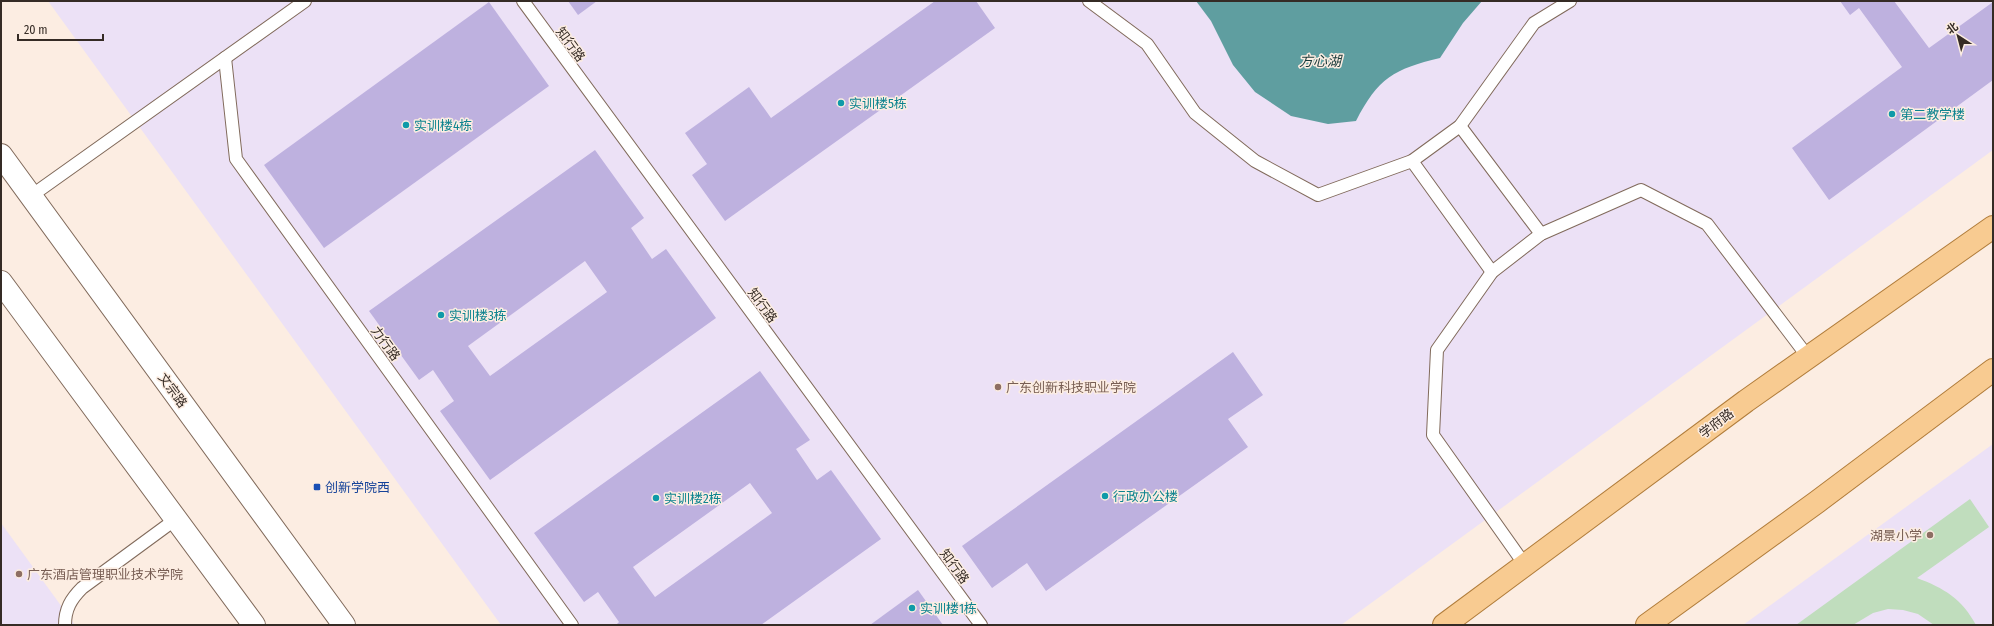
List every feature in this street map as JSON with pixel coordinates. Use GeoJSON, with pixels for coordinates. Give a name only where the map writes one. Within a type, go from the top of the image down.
{"type":"FeatureCollection","features":[{"type":"Feature","properties":{"kind":"main road","name":"学府路"},"geometry":{"type":"LineString","coordinates":[[1444,625],[1808,357],[1993,227]]}},
{"type":"Feature","properties":{"kind":"main road"},"geometry":{"type":"LineString","coordinates":[[1647,625],[1817,502],[1993,370]]}},
{"type":"Feature","properties":{"kind":"street","name":"文宗路"},"geometry":{"type":"LineString","coordinates":[[1,155],[344,625]]}},
{"type":"Feature","properties":{"kind":"street"},"geometry":{"type":"LineString","coordinates":[[1,282],[254,625]]}},
{"type":"Feature","properties":{"kind":"lane"},"geometry":{"type":"LineString","coordinates":[[31,196],[305,1]]}},
{"type":"Feature","properties":{"kind":"lane","name":"知行路"},"geometry":{"type":"LineString","coordinates":[[522,1],[981,625]]}},
{"type":"Feature","properties":{"kind":"lane"},"geometry":{"type":"LineString","coordinates":[[1089,1],[1148,44],[1195,113],[1255,161],[1318,195],[1412,161],[1460,126],[1534,23],[1570,1]]}},
{"type":"Feature","properties":{"kind":"lane","name":"力行路"},"geometry":{"type":"LineString","coordinates":[[225,58],[236,159],[572,625]]}},
{"type":"Feature","properties":{"kind":"lane"},"geometry":{"type":"LineString","coordinates":[[1460,126],[1541,234]]}},
{"type":"Feature","properties":{"kind":"lane"},"geometry":{"type":"LineString","coordinates":[[1412,161],[1492,272]]}},
{"type":"Feature","properties":{"kind":"lane"},"geometry":{"type":"LineString","coordinates":[[1525,565],[1433,435],[1437,350],[1492,272],[1541,234],[1642,190],[1707,224],[1808,357]]}},
{"type":"Feature","properties":{"kind":"lane"},"geometry":{"type":"LineString","coordinates":[[65,625],[65,616],[71,600],[82,588],[176,519]]}},
{"type":"Feature","properties":{"kind":"shaded area","name":"广东创新科技职业学院"},"geometry":{"type":"Polygon","coordinates":[[[48,1],[1993,1],[1993,150],[1341,625],[501,625],[48,1]]]}},
{"type":"Feature","properties":{"kind":"shaded area","name":"湖景小学"},"geometry":{"type":"Polygon","coordinates":[[[1993,444],[1993,625],[1743,625],[1993,444]]]}},
{"type":"Feature","properties":{"kind":"shaded area","name":"广东酒店管理职业技术学院"},"geometry":{"type":"Polygon","coordinates":[[[1,523],[75,625],[1,625],[1,523]]]}},
{"type":"Feature","properties":{"kind":"green space"},"geometry":{"type":"Polygon","coordinates":[[[1970,499],[1989,527],[1917,578],[1944,590],[1958,601],[1971,616],[1976,625],[1934,625],[1918,614],[1903,610],[1888,609],[1873,613],[1853,625],[1796,625],[1970,499]]]}},
{"type":"Feature","properties":{"kind":"water","name":"方心湖"},"geometry":{"type":"Polygon","coordinates":[[[1196,1],[1482,1],[1463,23],[1440,58],[1411,66],[1399,71],[1389,78],[1380,85],[1372,95],[1356,121],[1328,124],[1291,116],[1255,92],[1233,65],[1211,21],[1196,1]]]}},
{"type":"Feature","properties":{"kind":"building"},"geometry":{"type":"Polygon","coordinates":[[[568,1],[597,1],[578,15],[568,1]]]}},
{"type":"Feature","properties":{"kind":"building","name":"实训楼5栋"},"geometry":{"type":"Polygon","coordinates":[[[935,1],[976,1],[995,28],[725,221],[692,175],[707,164],[685,133],[749,87],[771,118],[935,1]]]}},
{"type":"Feature","properties":{"kind":"building","name":"第二教学楼"},"geometry":{"type":"Polygon","coordinates":[[[1840,1],[1894,1],[1929,48],[1993,2],[1993,80],[1829,200],[1792,148],[1902,67],[1859,8],[1850,15],[1840,1]]]}},
{"type":"Feature","properties":{"kind":"building","name":"实训楼4栋"},"geometry":{"type":"Polygon","coordinates":[[[489,2],[549,86],[324,248],[264,165],[489,2]]]}},
{"type":"Feature","properties":{"kind":"building","name":"实训楼3栋"},"geometry":{"type":"Polygon","coordinates":[[[595,150],[644,218],[631,228],[652,259],[666,249],[716,318],[490,480],[440,411],[454,401],[433,370],[419,380],[369,311],[595,150]],[[585,261],[468,346],[490,376],[607,292],[585,261]]]}},
{"type":"Feature","properties":{"kind":"building","name":"行政办公楼"},"geometry":{"type":"Polygon","coordinates":[[[1233,352],[1263,395],[1228,419],[1248,447],[1046,591],[1027,563],[992,588],[962,546],[1233,352]]]}},
{"type":"Feature","properties":{"kind":"building","name":"实训楼2栋"},"geometry":{"type":"Polygon","coordinates":[[[760,371],[810,440],[796,449],[817,480],[831,470],[881,539],[761,625],[616,625],[619,622],[598,592],[584,602],[534,533],[760,371]],[[750,483],[633,567],[655,597],[772,513],[750,483]]]}},
{"type":"Feature","properties":{"kind":"building","name":"实训楼1栋"},"geometry":{"type":"Polygon","coordinates":[[[918,590],[943,625],[870,625],[918,590]]]}},
{"type":"Feature","properties":{"kind":"place","name":"实训楼5栋"},"geometry":{"type":"Point","coordinates":[841,103]}},
{"type":"Feature","properties":{"kind":"place","name":"第二教学楼"},"geometry":{"type":"Point","coordinates":[1892,114]}},
{"type":"Feature","properties":{"kind":"place","name":"实训楼4栋"},"geometry":{"type":"Point","coordinates":[406,125]}},
{"type":"Feature","properties":{"kind":"place","name":"实训楼3栋"},"geometry":{"type":"Point","coordinates":[441,315]}},
{"type":"Feature","properties":{"kind":"place","name":"广东创新科技职业学院"},"geometry":{"type":"Point","coordinates":[998,387]}},
{"type":"Feature","properties":{"kind":"place","name":"创新学院西"},"geometry":{"type":"Point","coordinates":[317,487]}},
{"type":"Feature","properties":{"kind":"place","name":"行政办公楼"},"geometry":{"type":"Point","coordinates":[1105,496]}},
{"type":"Feature","properties":{"kind":"place","name":"实训楼2栋"},"geometry":{"type":"Point","coordinates":[656,498]}},
{"type":"Feature","properties":{"kind":"place","name":"湖景小学"},"geometry":{"type":"Point","coordinates":[1930,535]}},
{"type":"Feature","properties":{"kind":"place","name":"广东酒店管理职业技术学院"},"geometry":{"type":"Point","coordinates":[19,574]}},
{"type":"Feature","properties":{"kind":"place","name":"实训楼1栋"},"geometry":{"type":"Point","coordinates":[912,608]}}]}
